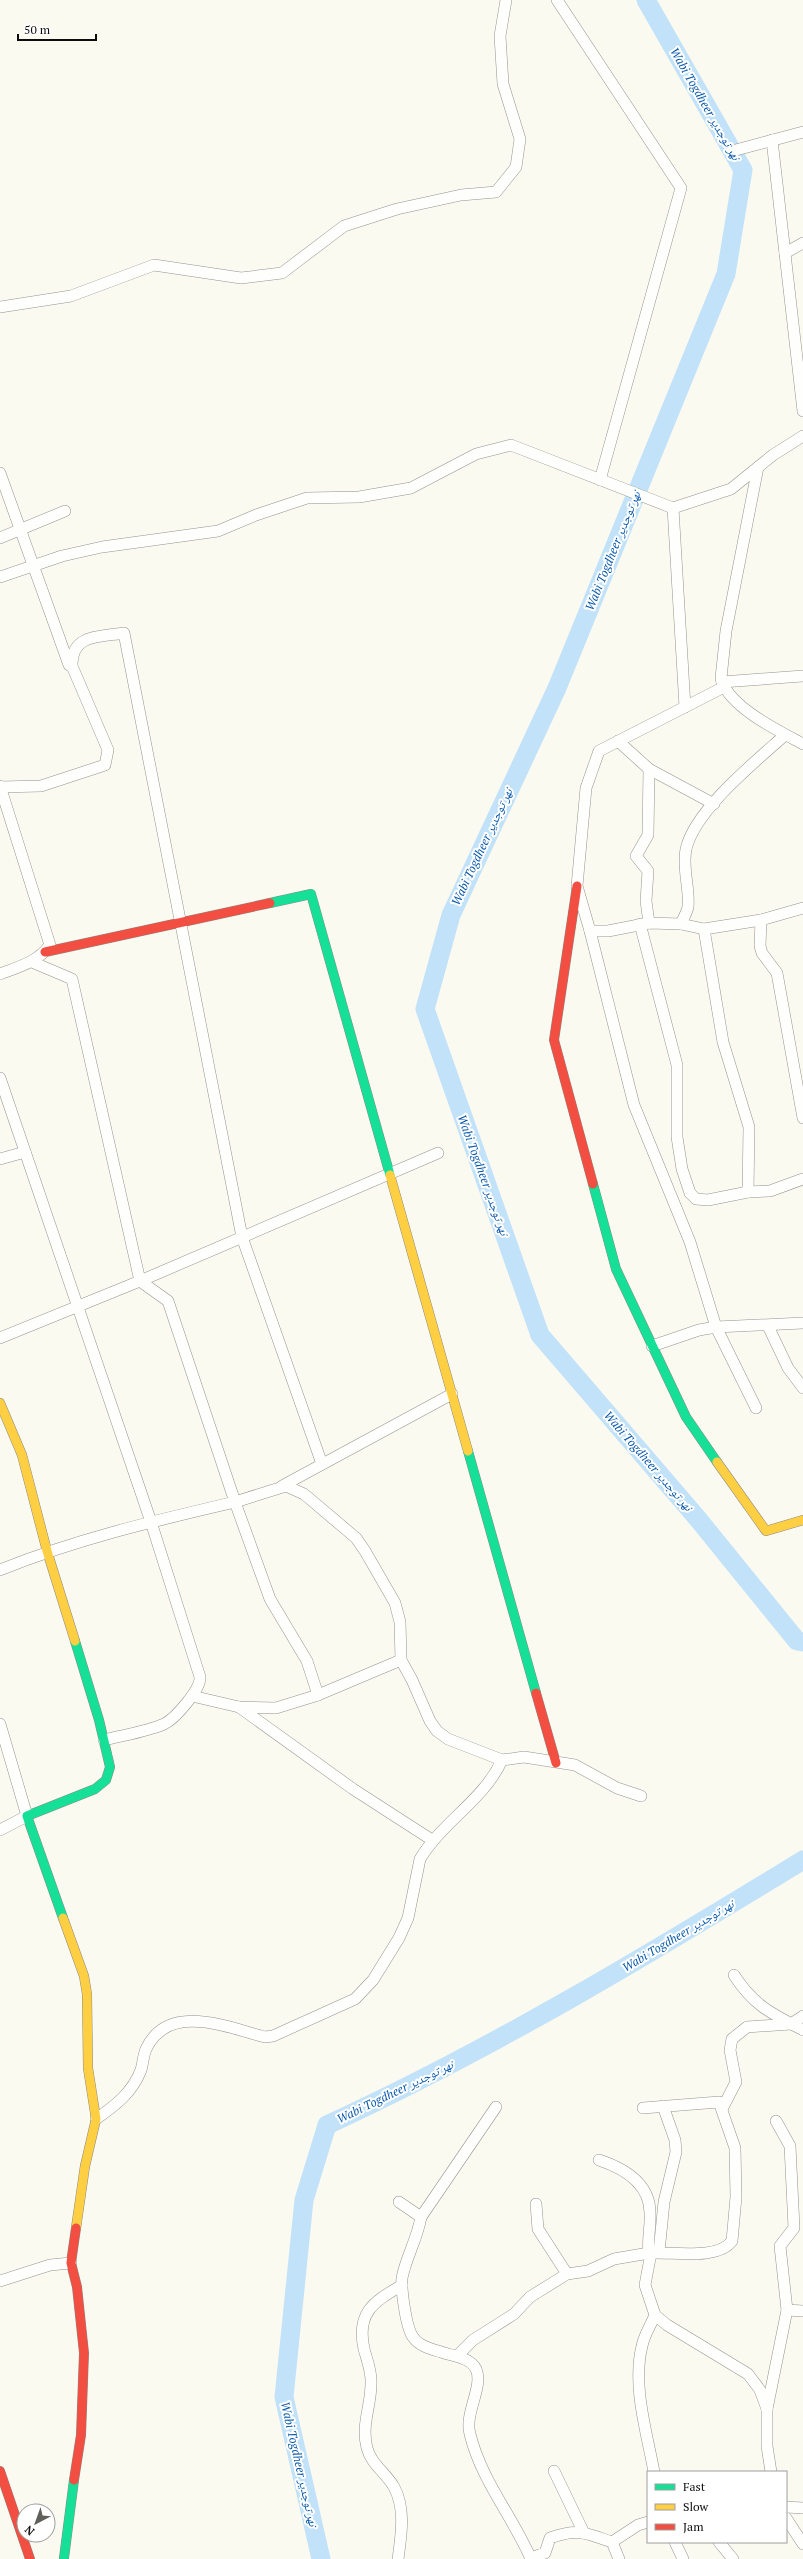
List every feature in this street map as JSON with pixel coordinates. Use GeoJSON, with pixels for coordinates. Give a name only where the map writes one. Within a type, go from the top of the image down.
{"type":"FeatureCollection","features":[{"type":"Feature","properties":{"kind":"main road"},"geometry":{"type":"LineString","coordinates":[[577,886],[554,1040],[616,1270],[686,1417],[766,1531],[802,1520]]}},
{"type":"Feature","properties":{"kind":"main road"},"geometry":{"type":"LineString","coordinates":[[45,952],[311,894],[556,1763]]}},
{"type":"Feature","properties":{"kind":"main road"},"geometry":{"type":"LineString","coordinates":[[0,1403],[22,1455],[47,1551],[104,1740],[110,1767],[106,1780],[95,1789],[27,1816],[84,1976],[87,1994],[88,2068],[96,2119],[85,2166],[71,2263],[76,2287],[84,2353],[81,2435],[68,2513],[64,2558]]}},
{"type":"Feature","properties":{"kind":"main road"},"geometry":{"type":"LineString","coordinates":[[0,2471],[30,2559]]}},
{"type":"Feature","properties":{"kind":"street"},"geometry":{"type":"LineString","coordinates":[[0,307],[71,296],[154,265],[241,278],[282,273],[344,226],[401,208],[461,195],[496,192],[516,167],[520,139],[504,84],[500,36],[506,0]]}},
{"type":"Feature","properties":{"kind":"street"},"geometry":{"type":"LineString","coordinates":[[557,0],[681,188],[600,480]]}},
{"type":"Feature","properties":{"kind":"street"},"geometry":{"type":"LineString","coordinates":[[732,150],[803,132]]}},
{"type":"Feature","properties":{"kind":"street"},"geometry":{"type":"LineString","coordinates":[[772,140],[803,411]]}},
{"type":"Feature","properties":{"kind":"street"},"geometry":{"type":"LineString","coordinates":[[785,253],[803,243]]}},
{"type":"Feature","properties":{"kind":"street"},"geometry":{"type":"LineString","coordinates":[[0,577],[62,556],[102,547],[218,531],[256,514],[307,498],[359,497],[410,488],[476,454],[510,445],[673,508],[732,489],[758,467],[803,436]]}},
{"type":"Feature","properties":{"kind":"street"},"geometry":{"type":"LineString","coordinates":[[758,467],[726,631],[723,685],[749,712],[770,728],[803,744]]}},
{"type":"Feature","properties":{"kind":"street"},"geometry":{"type":"LineString","coordinates":[[0,473],[106,765]]}},
{"type":"Feature","properties":{"kind":"street"},"geometry":{"type":"LineString","coordinates":[[673,508],[685,707]]}},
{"type":"Feature","properties":{"kind":"street"},"geometry":{"type":"LineString","coordinates":[[0,538],[65,511]]}},
{"type":"Feature","properties":{"kind":"street"},"geometry":{"type":"LineString","coordinates":[[106,765],[108,750],[72,666],[72,654],[78,644],[86,639],[124,633],[242,1237],[322,1464]]}},
{"type":"Feature","properties":{"kind":"street"},"geometry":{"type":"LineString","coordinates":[[756,1408],[716,1327],[690,1242],[634,1105],[590,931],[577,886],[586,788],[599,751],[685,707],[723,685],[803,676]]}},
{"type":"Feature","properties":{"kind":"street"},"geometry":{"type":"LineString","coordinates":[[681,924],[688,908],[684,872],[686,849],[695,825],[734,781],[784,734]]}},
{"type":"Feature","properties":{"kind":"street"},"geometry":{"type":"LineString","coordinates":[[618,741],[649,769],[714,804]]}},
{"type":"Feature","properties":{"kind":"street"},"geometry":{"type":"LineString","coordinates":[[0,974],[32,962],[45,952],[50,945],[0,787],[41,786],[106,765]]}},
{"type":"Feature","properties":{"kind":"street"},"geometry":{"type":"LineString","coordinates":[[649,769],[648,835],[636,856],[648,871],[644,924],[677,1065],[677,1137],[682,1169],[688,1188],[696,1199],[708,1200],[748,1192],[770,1191],[803,1179]]}},
{"type":"Feature","properties":{"kind":"street"},"geometry":{"type":"LineString","coordinates":[[590,931],[608,931],[644,924],[681,924],[704,929],[762,920],[803,908]]}},
{"type":"Feature","properties":{"kind":"street"},"geometry":{"type":"LineString","coordinates":[[762,920],[760,946],[762,953],[777,973],[803,1118]]}},
{"type":"Feature","properties":{"kind":"street"},"geometry":{"type":"LineString","coordinates":[[704,929],[723,1042],[749,1127],[748,1192]]}},
{"type":"Feature","properties":{"kind":"street"},"geometry":{"type":"LineString","coordinates":[[32,962],[72,979],[140,1281],[168,1301],[234,1502],[270,1599],[307,1661],[318,1695]]}},
{"type":"Feature","properties":{"kind":"street"},"geometry":{"type":"LineString","coordinates":[[0,1078],[151,1522],[200,1676],[200,1683],[192,1696],[165,1724],[104,1740]]}},
{"type":"Feature","properties":{"kind":"street"},"geometry":{"type":"LineString","coordinates":[[0,1159],[25,1152]]}},
{"type":"Feature","properties":{"kind":"street"},"geometry":{"type":"LineString","coordinates":[[0,1338],[140,1281],[438,1153]]}},
{"type":"Feature","properties":{"kind":"street"},"geometry":{"type":"LineString","coordinates":[[652,1346],[699,1330],[716,1327],[768,1326],[803,1323]]}},
{"type":"Feature","properties":{"kind":"street"},"geometry":{"type":"LineString","coordinates":[[768,1326],[788,1368],[802,1387],[803,1398]]}},
{"type":"Feature","properties":{"kind":"street"},"geometry":{"type":"LineString","coordinates":[[0,1570],[47,1551],[151,1522],[234,1502],[282,1486],[452,1394]]}},
{"type":"Feature","properties":{"kind":"street"},"geometry":{"type":"LineString","coordinates":[[282,1486],[304,1494],[356,1538],[395,1603],[400,1622],[401,1660],[437,1731],[448,1739],[502,1760],[524,1757],[576,1765],[617,1788],[641,1796]]}},
{"type":"Feature","properties":{"kind":"street"},"geometry":{"type":"LineString","coordinates":[[192,1696],[239,1707],[276,1708],[318,1695],[401,1660]]}},
{"type":"Feature","properties":{"kind":"street"},"geometry":{"type":"LineString","coordinates":[[239,1707],[353,1789],[432,1840]]}},
{"type":"Feature","properties":{"kind":"street"},"geometry":{"type":"LineString","coordinates":[[0,1724],[27,1816],[0,1830]]}},
{"type":"Feature","properties":{"kind":"street"},"geometry":{"type":"LineString","coordinates":[[96,2119],[120,2103],[135,2084],[146,2050],[164,2027],[192,2021],[212,2023],[265,2037],[273,2036],[355,1999],[373,1980],[399,1938],[408,1918],[420,1859],[432,1840],[462,1813],[489,1782],[502,1760]]}},
{"type":"Feature","properties":{"kind":"street"},"geometry":{"type":"LineString","coordinates":[[734,1975],[746,1993],[757,2004],[803,2030]]}},
{"type":"Feature","properties":{"kind":"street"},"geometry":{"type":"LineString","coordinates":[[722,2109],[736,2082],[730,2050],[732,2039],[747,2027],[791,2024],[803,2016]]}},
{"type":"Feature","properties":{"kind":"street"},"geometry":{"type":"LineString","coordinates":[[458,2355],[473,2340],[514,2314],[530,2297],[567,2274],[588,2271],[614,2259],[653,2253],[712,2252],[728,2247],[732,2241],[736,2197],[735,2148],[719,2102],[643,2108]]}},
{"type":"Feature","properties":{"kind":"street"},"geometry":{"type":"LineString","coordinates":[[664,2106],[675,2140],[676,2152],[645,2284],[655,2315],[667,2325],[748,2374],[760,2390],[767,2409]]}},
{"type":"Feature","properties":{"kind":"street"},"geometry":{"type":"LineString","coordinates":[[496,2107],[421,2217],[416,2241],[406,2266],[402,2285],[409,2330],[412,2337],[425,2347],[458,2355],[474,2366],[477,2370],[476,2392],[468,2428],[470,2437],[491,2487],[523,2538],[531,2559],[545,2553],[550,2538],[583,2531],[612,2542],[619,2559]]}},
{"type":"Feature","properties":{"kind":"street"},"geometry":{"type":"LineString","coordinates":[[771,2471],[767,2440],[767,2409],[787,2310],[780,2246],[799,2227],[790,2146],[776,2121]]}},
{"type":"Feature","properties":{"kind":"street"},"geometry":{"type":"LineString","coordinates":[[599,2160],[620,2168],[644,2189],[650,2213],[653,2253]]}},
{"type":"Feature","properties":{"kind":"street"},"geometry":{"type":"LineString","coordinates":[[400,2202],[421,2217]]}},
{"type":"Feature","properties":{"kind":"street"},"geometry":{"type":"LineString","coordinates":[[536,2204],[538,2229],[567,2274]]}},
{"type":"Feature","properties":{"kind":"street"},"geometry":{"type":"LineString","coordinates":[[0,2281],[50,2265],[71,2263]]}},
{"type":"Feature","properties":{"kind":"street"},"geometry":{"type":"LineString","coordinates":[[398,2559],[402,2520],[399,2502],[394,2487],[372,2460],[366,2441],[365,2421],[371,2384],[364,2347],[363,2322],[369,2308],[402,2285]]}},
{"type":"Feature","properties":{"kind":"street"},"geometry":{"type":"LineString","coordinates":[[787,2310],[803,2310]]}},
{"type":"Feature","properties":{"kind":"street"},"geometry":{"type":"LineString","coordinates":[[654,2471],[640,2392],[639,2367],[642,2346],[655,2315]]}},
{"type":"Feature","properties":{"kind":"street"},"geometry":{"type":"LineString","coordinates":[[554,2471],[583,2531]]}},
{"type":"Feature","properties":{"kind":"street"},"geometry":{"type":"LineString","coordinates":[[787,2507],[803,2508]]}},
{"type":"Feature","properties":{"kind":"street"},"geometry":{"type":"LineString","coordinates":[[787,2520],[803,2544]]}},
{"type":"Feature","properties":{"kind":"street"},"geometry":{"type":"LineString","coordinates":[[612,2542],[638,2525],[647,2522]]}},
{"type":"Feature","properties":{"kind":"street"},"geometry":{"type":"LineString","coordinates":[[675,2543],[683,2559]]}},
{"type":"Feature","properties":{"kind":"street"},"geometry":{"type":"LineString","coordinates":[[720,2543],[733,2559]]}},
{"type":"Feature","properties":{"kind":"waterway","name":"Wabi Togdheer نهر توجدير"},"geometry":{"type":"LineString","coordinates":[[646,0],[743,170],[726,274],[557,688],[451,915],[425,1009],[540,1335],[698,1519],[797,1641],[803,1642]]}},
{"type":"Feature","properties":{"kind":"waterway","name":"Wabi Togdheer نهر توجدير"},"geometry":{"type":"LineString","coordinates":[[321,2559],[284,2397],[304,2200],[327,2125],[449,2065],[569,2000],[803,1860]]}},
{"type":"Feature","properties":{"kind":"traffic: fast"},"geometry":{"type":"LineString","coordinates":[[270,903],[311,894],[390,1175]]}},
{"type":"Feature","properties":{"kind":"traffic: fast"},"geometry":{"type":"LineString","coordinates":[[593,1184],[616,1269],[686,1417],[717,1462]]}},
{"type":"Feature","properties":{"kind":"traffic: fast"},"geometry":{"type":"LineString","coordinates":[[468,1451],[536,1693]]}},
{"type":"Feature","properties":{"kind":"traffic: fast"},"geometry":{"type":"LineString","coordinates":[[63,1918],[27,1816],[95,1789],[106,1780],[110,1767],[99,1720],[75,1641]]}},
{"type":"Feature","properties":{"kind":"traffic: fast"},"geometry":{"type":"LineString","coordinates":[[64,2558],[74,2480]]}},
{"type":"Feature","properties":{"kind":"traffic: slow"},"geometry":{"type":"LineString","coordinates":[[390,1175],[468,1451]]}},
{"type":"Feature","properties":{"kind":"traffic: slow"},"geometry":{"type":"LineString","coordinates":[[0,1403],[22,1455],[47,1551],[75,1641]]}},
{"type":"Feature","properties":{"kind":"traffic: slow"},"geometry":{"type":"LineString","coordinates":[[717,1462],[766,1531],[803,1520]]}},
{"type":"Feature","properties":{"kind":"traffic: slow"},"geometry":{"type":"LineString","coordinates":[[63,1918],[84,1976],[87,1994],[88,2068],[96,2119],[85,2166],[76,2228]]}},
{"type":"Feature","properties":{"kind":"traffic: jam"},"geometry":{"type":"LineString","coordinates":[[577,886],[554,1040],[593,1184]]}},
{"type":"Feature","properties":{"kind":"traffic: jam"},"geometry":{"type":"LineString","coordinates":[[45,952],[270,903]]}},
{"type":"Feature","properties":{"kind":"traffic: jam"},"geometry":{"type":"LineString","coordinates":[[536,1693],[556,1763]]}},
{"type":"Feature","properties":{"kind":"traffic: jam"},"geometry":{"type":"LineString","coordinates":[[74,2480],[81,2435],[84,2353],[77,2287],[71,2263],[76,2228]]}},
{"type":"Feature","properties":{"kind":"traffic: jam"},"geometry":{"type":"LineString","coordinates":[[0,2471],[30,2559]]}}]}
